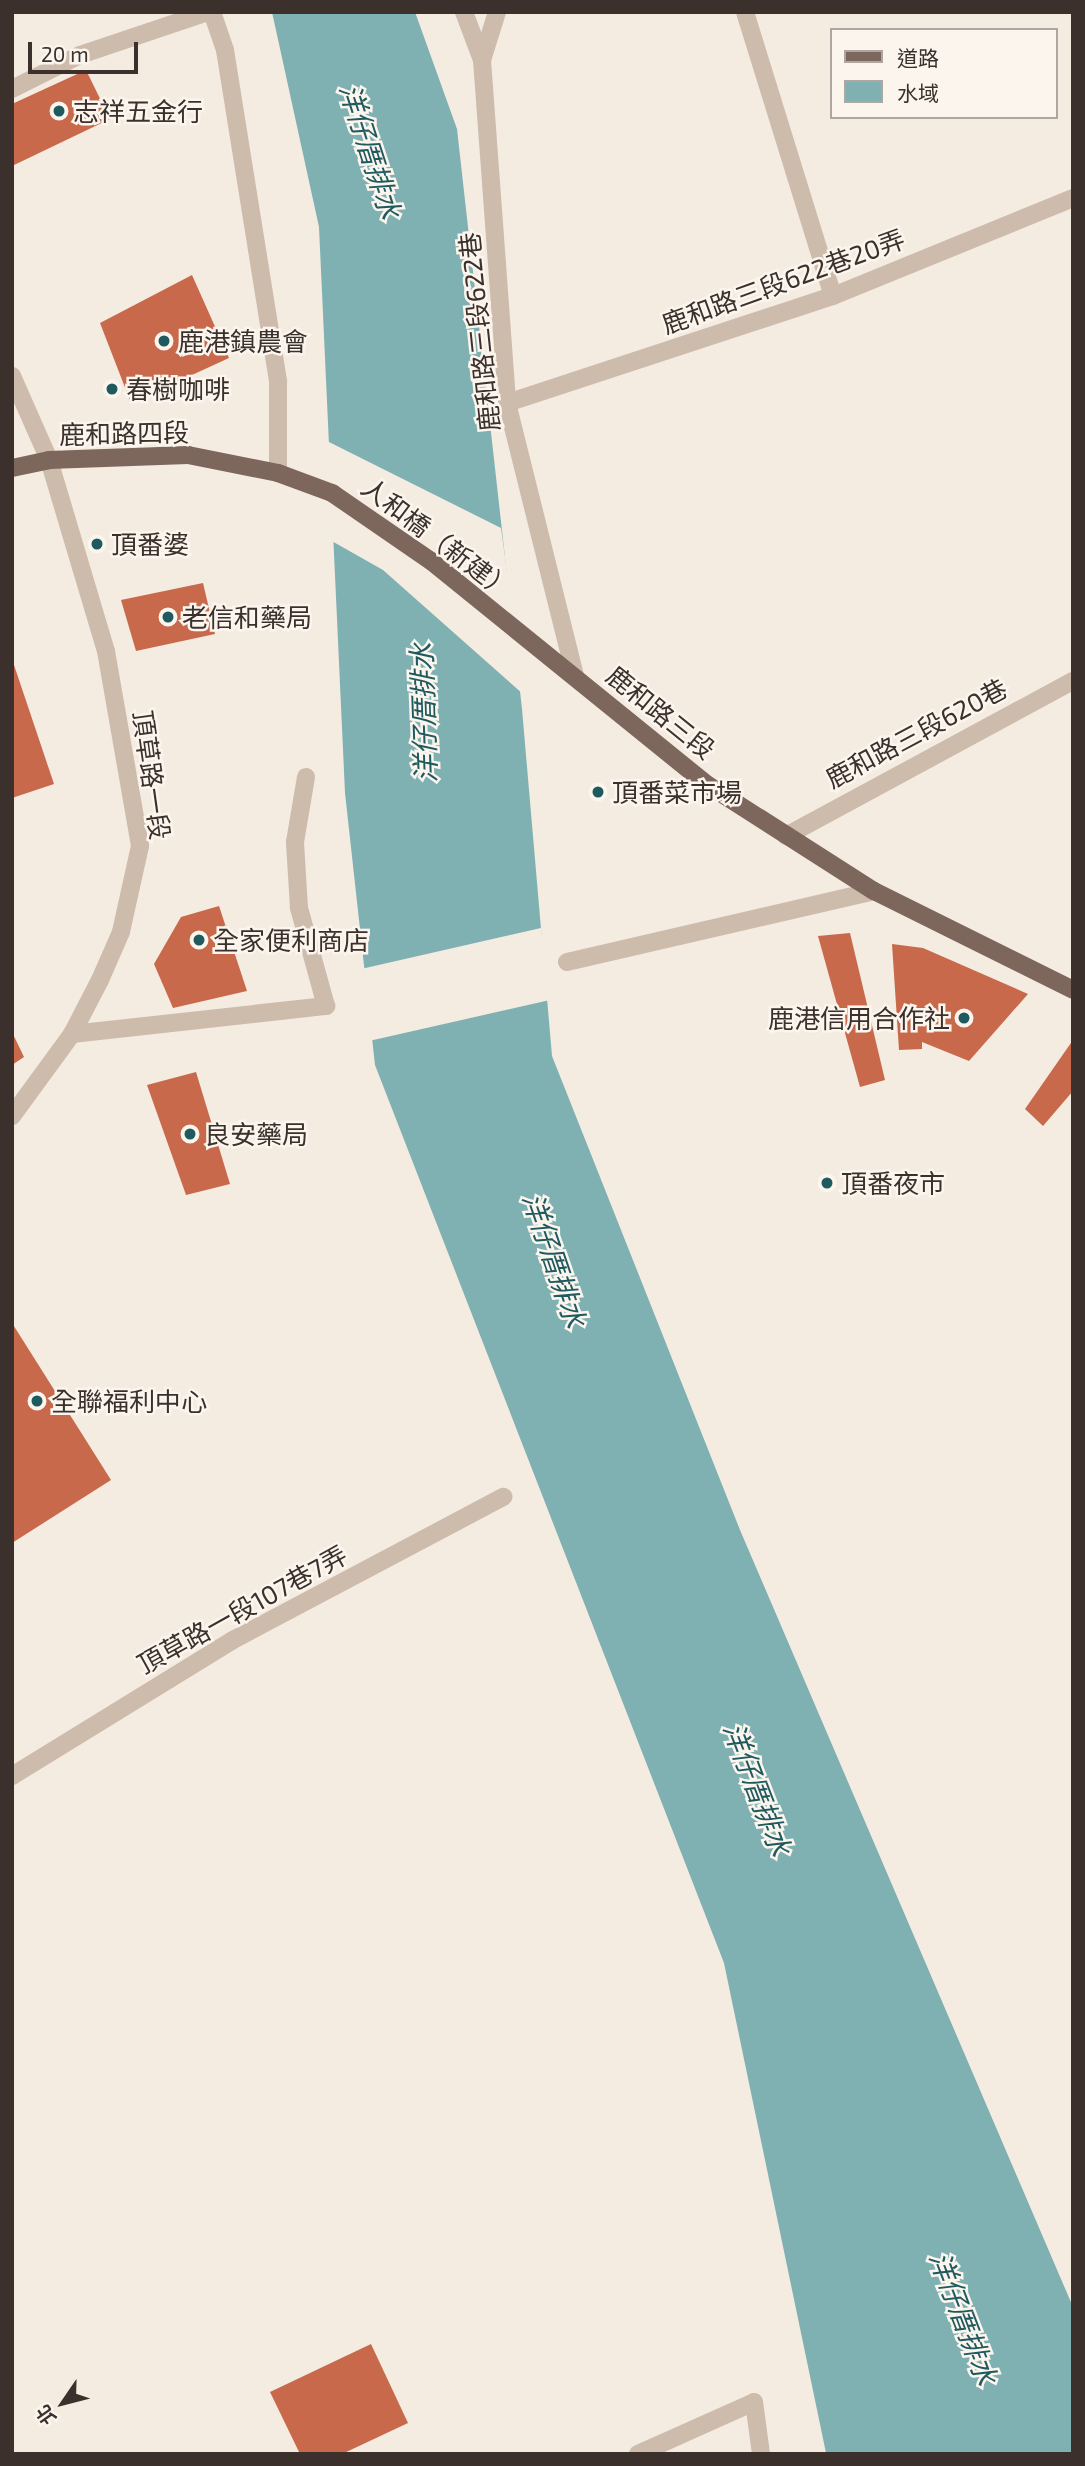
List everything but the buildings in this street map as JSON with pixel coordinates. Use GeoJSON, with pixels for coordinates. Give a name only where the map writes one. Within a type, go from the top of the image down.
{"type":"FeatureCollection","features":[{"type":"Feature","properties":{"kind":"main road","name":"鹿和路四段"},"geometry":{"type":"LineString","coordinates":[[12,468],[49,460],[188,455],[278,473]]}},
{"type":"Feature","properties":{"kind":"main road","name":"人和橋（新建）"},"geometry":{"type":"LineString","coordinates":[[278,473],[332,493],[379,521],[524,636]]}},
{"type":"Feature","properties":{"kind":"main road","name":"鹿和路三段"},"geometry":{"type":"LineString","coordinates":[[524,636],[708,785],[786,836],[874,891],[1073,990]]}},
{"type":"Feature","properties":{"kind":"street"},"geometry":{"type":"LineString","coordinates":[[12,89],[80,55],[210,12],[225,50],[278,382],[278,473]]}},
{"type":"Feature","properties":{"kind":"street"},"geometry":{"type":"LineString","coordinates":[[464,12],[482,60]]}},
{"type":"Feature","properties":{"kind":"street"},"geometry":{"type":"LineString","coordinates":[[482,60],[497,12]]}},
{"type":"Feature","properties":{"kind":"street"},"geometry":{"type":"LineString","coordinates":[[745,12],[833,296]]}},
{"type":"Feature","properties":{"kind":"street","name":"鹿和路三段622巷"},"geometry":{"type":"LineString","coordinates":[[482,60],[507,403],[575,676]]}},
{"type":"Feature","properties":{"kind":"street","name":"鹿和路三段622巷20弄"},"geometry":{"type":"LineString","coordinates":[[507,403],[833,296],[1073,198]]}},
{"type":"Feature","properties":{"kind":"street","name":"頂草路一段"},"geometry":{"type":"LineString","coordinates":[[12,376],[49,460],[106,651],[140,846],[121,932],[72,1034],[12,1116]]}},
{"type":"Feature","properties":{"kind":"street","name":"鹿和路三段620巷"},"geometry":{"type":"LineString","coordinates":[[786,836],[1073,681]]}},
{"type":"Feature","properties":{"kind":"street"},"geometry":{"type":"LineString","coordinates":[[72,1034],[326,1006],[299,908],[295,842],[306,778]]}},
{"type":"Feature","properties":{"kind":"street"},"geometry":{"type":"LineString","coordinates":[[567,962],[874,891]]}},
{"type":"Feature","properties":{"kind":"street","name":"頂草路一段107巷7弄"},"geometry":{"type":"LineString","coordinates":[[12,1776],[233,1640],[503,1497]]}},
{"type":"Feature","properties":{"kind":"street"},"geometry":{"type":"LineString","coordinates":[[638,2454],[754,2402],[761,2454]]}},
{"type":"Feature","properties":{"kind":"water","name":"洋仔厝排水"},"geometry":{"type":"Polygon","coordinates":[[[272,12],[415,12],[457,129],[522,709],[552,1056],[740,1530],[1073,2307],[1073,2454],[826,2453],[724,1963],[375,1065],[345,793],[319,227],[272,12]]]}},
{"type":"Feature","properties":{"kind":"pier"},"geometry":{"type":"Polygon","coordinates":[[[325,440],[501,528],[524,695],[383,570],[330,540],[325,440]]]}},
{"type":"Feature","properties":{"kind":"pier"},"geometry":{"type":"Polygon","coordinates":[[[541,928],[550,1000],[369,1041],[361,969],[541,928]]]}},
{"type":"Feature","properties":{"kind":"place","name":"志祥五金行"},"geometry":{"type":"Point","coordinates":[59,111]}},
{"type":"Feature","properties":{"kind":"place","name":"鹿港鎮農會"},"geometry":{"type":"Point","coordinates":[164,341]}},
{"type":"Feature","properties":{"kind":"place","name":"春樹咖啡"},"geometry":{"type":"Point","coordinates":[112,389]}},
{"type":"Feature","properties":{"kind":"place","name":"頂番婆"},"geometry":{"type":"Point","coordinates":[97,544]}},
{"type":"Feature","properties":{"kind":"place","name":"老信和藥局"},"geometry":{"type":"Point","coordinates":[168,617]}},
{"type":"Feature","properties":{"kind":"place","name":"頂番菜市場"},"geometry":{"type":"Point","coordinates":[598,792]}},
{"type":"Feature","properties":{"kind":"place","name":"全家便利商店"},"geometry":{"type":"Point","coordinates":[199,940]}},
{"type":"Feature","properties":{"kind":"place","name":"鹿港信用合作社"},"geometry":{"type":"Point","coordinates":[964,1018]}},
{"type":"Feature","properties":{"kind":"place","name":"良安藥局"},"geometry":{"type":"Point","coordinates":[190,1134]}},
{"type":"Feature","properties":{"kind":"place","name":"頂番夜市"},"geometry":{"type":"Point","coordinates":[827,1183]}},
{"type":"Feature","properties":{"kind":"place","name":"全聯福利中心"},"geometry":{"type":"Point","coordinates":[37,1401]}}]}
